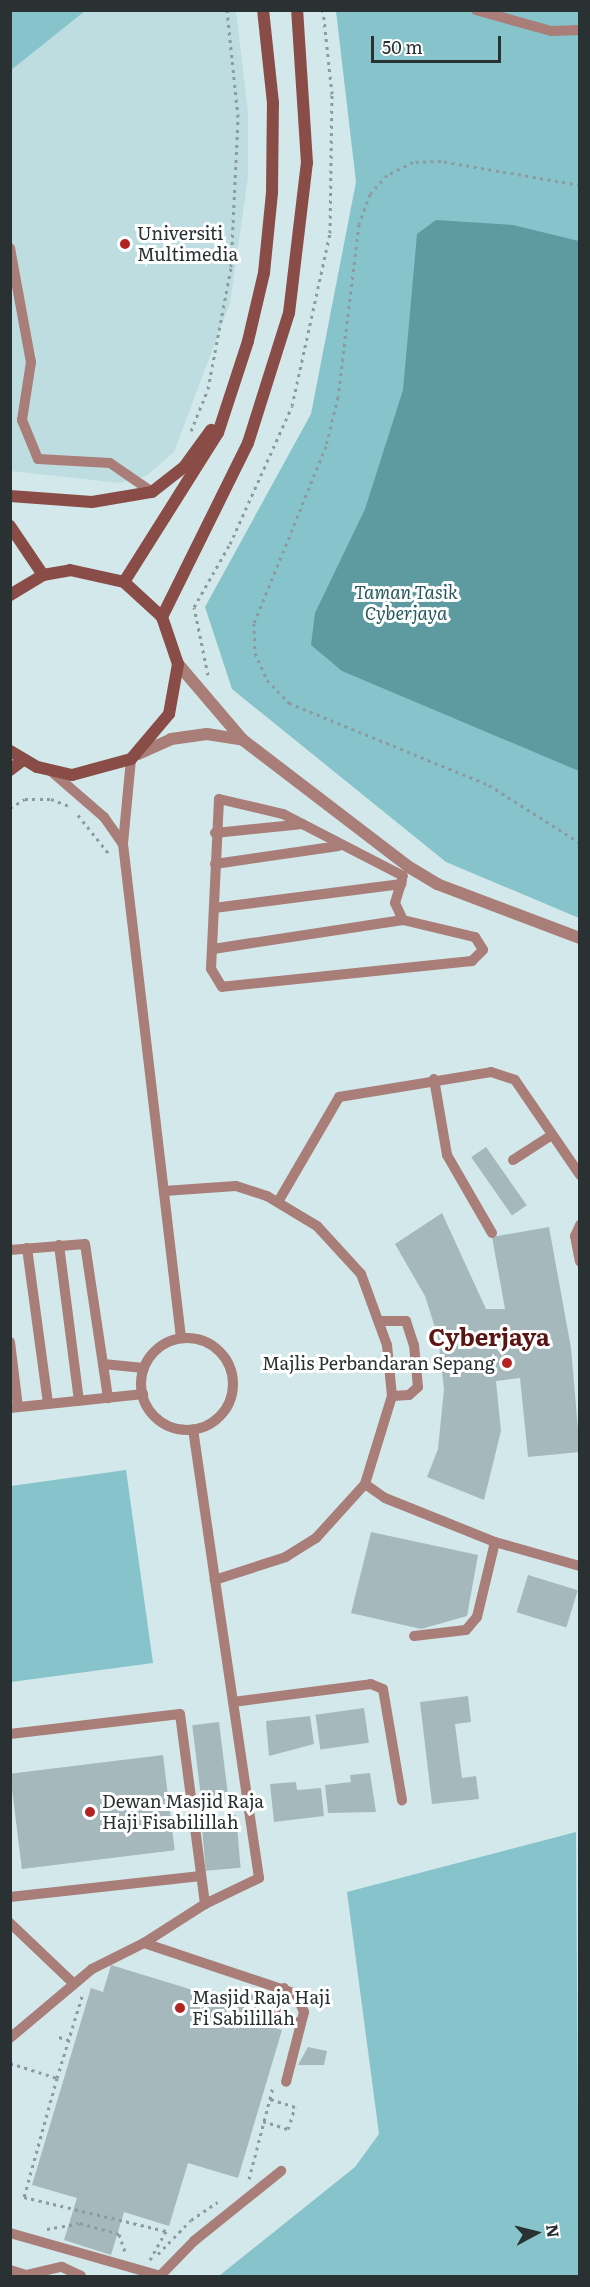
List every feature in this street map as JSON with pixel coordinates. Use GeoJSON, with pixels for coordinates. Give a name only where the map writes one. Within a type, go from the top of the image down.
{"type":"FeatureCollection","features":[{"type":"Feature","properties":{"kind":"main road"},"geometry":{"type":"LineString","coordinates":[[124,582],[159,535],[218,434],[253,318],[269,233],[273,103],[262,10]]}},
{"type":"Feature","properties":{"kind":"main road"},"geometry":{"type":"LineString","coordinates":[[162,617],[248,443],[289,313],[307,163],[297,10]]}},
{"type":"Feature","properties":{"kind":"main road"},"geometry":{"type":"LineString","coordinates":[[10,496],[92,502],[152,492],[184,467],[229,403]]}},
{"type":"Feature","properties":{"kind":"main road"},"geometry":{"type":"LineString","coordinates":[[10,526],[43,575]]}},
{"type":"Feature","properties":{"kind":"main road"},"geometry":{"type":"LineString","coordinates":[[10,595],[43,575],[80,570],[124,582],[162,617],[178,664],[169,714],[134,757],[93,774],[52,772],[23,760],[10,751]]}},
{"type":"Feature","properties":{"kind":"main road"},"geometry":{"type":"LineString","coordinates":[[10,770],[23,760]]}},
{"type":"Feature","properties":{"kind":"street"},"geometry":{"type":"LineString","coordinates":[[178,664],[243,740],[404,876],[437,884],[579,938]]}},
{"type":"Feature","properties":{"kind":"street"},"geometry":{"type":"LineString","coordinates":[[134,757],[180,737],[207,734],[243,740]]}},
{"type":"Feature","properties":{"kind":"lane"},"geometry":{"type":"LineString","coordinates":[[476,10],[551,31],[579,30]]}},
{"type":"Feature","properties":{"kind":"lane"},"geometry":{"type":"LineString","coordinates":[[10,248],[31,362],[22,420],[38,459],[110,463],[152,492]]}},
{"type":"Feature","properties":{"kind":"lane"},"geometry":{"type":"LineString","coordinates":[[134,757],[123,844],[143,996],[182,1338]]}},
{"type":"Feature","properties":{"kind":"lane"},"geometry":{"type":"LineString","coordinates":[[52,772],[104,817],[123,844]]}},
{"type":"Feature","properties":{"kind":"lane"},"geometry":{"type":"LineString","coordinates":[[213,949],[403,920],[475,937],[483,950],[472,961],[232,989],[215,982],[213,949],[215,833],[219,799],[229,797],[303,824],[339,846],[404,876]]}},
{"type":"Feature","properties":{"kind":"lane"},"geometry":{"type":"LineString","coordinates":[[215,833],[303,824]]}},
{"type":"Feature","properties":{"kind":"lane"},"geometry":{"type":"LineString","coordinates":[[215,864],[339,846]]}},
{"type":"Feature","properties":{"kind":"lane"},"geometry":{"type":"LineString","coordinates":[[214,908],[404,876]]}},
{"type":"Feature","properties":{"kind":"lane"},"geometry":{"type":"LineString","coordinates":[[403,920],[395,903],[404,876]]}},
{"type":"Feature","properties":{"kind":"lane"},"geometry":{"type":"LineString","coordinates":[[278,1202],[339,1096],[434,1079],[503,1072],[515,1080],[579,1175]]}},
{"type":"Feature","properties":{"kind":"lane"},"geometry":{"type":"LineString","coordinates":[[434,1079],[447,1155],[492,1233]]}},
{"type":"Feature","properties":{"kind":"lane"},"geometry":{"type":"LineString","coordinates":[[513,1160],[552,1135]]}},
{"type":"Feature","properties":{"kind":"lane"},"geometry":{"type":"LineString","coordinates":[[164,1191],[236,1186],[278,1202],[343,1250],[361,1274],[382,1321],[392,1396],[365,1484],[306,1544],[254,1570],[215,1580]]}},
{"type":"Feature","properties":{"kind":"lane"},"geometry":{"type":"LineString","coordinates":[[579,1225],[575,1236],[579,1262]]}},
{"type":"Feature","properties":{"kind":"lane"},"geometry":{"type":"LineString","coordinates":[[10,1250],[85,1244],[89,1251],[108,1398]]}},
{"type":"Feature","properties":{"kind":"lane"},"geometry":{"type":"LineString","coordinates":[[59,1245],[79,1401]]}},
{"type":"Feature","properties":{"kind":"lane"},"geometry":{"type":"LineString","coordinates":[[27,1248],[48,1404]]}},
{"type":"Feature","properties":{"kind":"lane"},"geometry":{"type":"LineString","coordinates":[[382,1321],[406,1321],[414,1345],[418,1387],[410,1395],[392,1396]]}},
{"type":"Feature","properties":{"kind":"lane"},"geometry":{"type":"LineString","coordinates":[[182,1338],[212,1345],[224,1356],[232,1378],[230,1402],[221,1415],[193,1430],[161,1421],[143,1394],[144,1368],[159,1348],[182,1338]]}},
{"type":"Feature","properties":{"kind":"lane"},"geometry":{"type":"LineString","coordinates":[[10,1342],[14,1408],[143,1394]]}},
{"type":"Feature","properties":{"kind":"lane"},"geometry":{"type":"LineString","coordinates":[[103,1364],[144,1368]]}},
{"type":"Feature","properties":{"kind":"lane"},"geometry":{"type":"LineString","coordinates":[[10,2038],[144,1943],[205,1904],[259,1878],[193,1430]]}},
{"type":"Feature","properties":{"kind":"lane"},"geometry":{"type":"LineString","coordinates":[[365,1484],[385,1497],[495,1542],[579,1566]]}},
{"type":"Feature","properties":{"kind":"lane"},"geometry":{"type":"LineString","coordinates":[[414,1636],[466,1629],[477,1617],[495,1542]]}},
{"type":"Feature","properties":{"kind":"lane"},"geometry":{"type":"LineString","coordinates":[[233,1702],[371,1684],[383,1689],[402,1800]]}},
{"type":"Feature","properties":{"kind":"lane"},"geometry":{"type":"LineString","coordinates":[[10,1734],[180,1714],[205,1904]]}},
{"type":"Feature","properties":{"kind":"lane"},"geometry":{"type":"LineString","coordinates":[[10,1897],[201,1876]]}},
{"type":"Feature","properties":{"kind":"lane"},"geometry":{"type":"LineString","coordinates":[[10,1923],[78,1988]]}},
{"type":"Feature","properties":{"kind":"lane"},"geometry":{"type":"LineString","coordinates":[[144,1943],[284,1988],[301,2000],[300,2024],[281,2080]]}},
{"type":"Feature","properties":{"kind":"lane"},"geometry":{"type":"LineString","coordinates":[[284,1988],[274,2016],[300,2024]]}},
{"type":"Feature","properties":{"kind":"lane"},"geometry":{"type":"LineString","coordinates":[[10,2233],[161,2276],[281,2171]]}},
{"type":"Feature","properties":{"kind":"lane"},"geometry":{"type":"LineString","coordinates":[[10,2270],[26,2275],[62,2267],[81,2277]]}},
{"type":"Feature","properties":{"kind":"path"},"geometry":{"type":"LineString","coordinates":[[189,434],[208,389],[231,267],[238,117],[227,10]]}},
{"type":"Feature","properties":{"kind":"path"},"geometry":{"type":"LineString","coordinates":[[579,185],[441,161],[413,162],[387,175],[370,194],[359,224],[338,397],[326,446],[268,578],[254,623],[255,653],[267,680],[289,703],[489,785],[579,843]]}},
{"type":"Feature","properties":{"kind":"path"},"geometry":{"type":"LineString","coordinates":[[10,808],[24,799],[51,799],[73,808],[127,877]]}},
{"type":"Feature","properties":{"kind":"path"},"geometry":{"type":"LineString","coordinates":[[78,1988],[69,2040],[24,2197],[166,2231],[156,2256],[146,2260]]}},
{"type":"Feature","properties":{"kind":"path"},"geometry":{"type":"LineString","coordinates":[[59,2037],[69,2040]]}},
{"type":"Feature","properties":{"kind":"path"},"geometry":{"type":"LineString","coordinates":[[10,2063],[57,2078]]}},
{"type":"Feature","properties":{"kind":"path"},"geometry":{"type":"LineString","coordinates":[[244,2201],[262,2121],[270,2099],[281,2080]]}},
{"type":"Feature","properties":{"kind":"path"},"geometry":{"type":"LineString","coordinates":[[262,2121],[288,2129],[295,2107],[270,2099]]}},
{"type":"Feature","properties":{"kind":"path"},"geometry":{"type":"LineString","coordinates":[[40,2230],[80,2223],[119,2234],[127,2257]]}},
{"type":"Feature","properties":{"kind":"shaded area","name":"Universiti Multimedia"},"geometry":{"type":"Polygon","coordinates":[[[10,11],[236,11],[248,112],[248,177],[230,303],[174,452],[146,476],[121,483],[11,471],[10,11]]]}},
{"type":"Feature","properties":{"kind":"shaded area"},"geometry":{"type":"Polygon","coordinates":[[[436,220],[513,225],[579,241],[579,771],[342,671],[311,645],[315,613],[365,509],[403,390],[417,234],[436,220]]]}},
{"type":"Feature","properties":{"kind":"green space"},"geometry":{"type":"Polygon","coordinates":[[[11,10],[85,10],[85,11],[11,70],[11,10]]]}},
{"type":"Feature","properties":{"kind":"green space","name":"Taman Tasik Cyberjaya"},"geometry":{"type":"Polygon","coordinates":[[[336,11],[579,11],[579,918],[446,862],[232,689],[205,607],[311,414],[356,182],[336,11]]]}},
{"type":"Feature","properties":{"kind":"green space"},"geometry":{"type":"Polygon","coordinates":[[[126,1470],[153,1663],[11,1682],[11,1486],[126,1470]]]}},
{"type":"Feature","properties":{"kind":"green space"},"geometry":{"type":"Polygon","coordinates":[[[576,1832],[579,2276],[219,2276],[355,2167],[379,2134],[347,1892],[576,1832]]]}},
{"type":"Feature","properties":{"kind":"building"},"geometry":{"type":"Polygon","coordinates":[[[486,1147],[527,1205],[512,1215],[471,1157],[486,1147]]]}},
{"type":"Feature","properties":{"kind":"building","name":"Majlis Perbandaran Sepang"},"geometry":{"type":"Polygon","coordinates":[[[442,1213],[486,1309],[505,1309],[492,1237],[549,1227],[571,1348],[580,1452],[528,1457],[520,1378],[496,1381],[501,1431],[484,1500],[427,1477],[438,1449],[444,1389],[438,1337],[425,1296],[395,1244],[442,1213]]]}},
{"type":"Feature","properties":{"kind":"building"},"geometry":{"type":"Polygon","coordinates":[[[371,1532],[478,1555],[467,1616],[421,1629],[351,1613],[371,1532]]]}},
{"type":"Feature","properties":{"kind":"building"},"geometry":{"type":"Polygon","coordinates":[[[528,1575],[578,1590],[566,1627],[517,1612],[528,1575]]]}},
{"type":"Feature","properties":{"kind":"building"},"geometry":{"type":"Polygon","coordinates":[[[468,1696],[471,1722],[455,1724],[462,1778],[476,1776],[479,1799],[432,1804],[420,1702],[468,1696]]]}},
{"type":"Feature","properties":{"kind":"building"},"geometry":{"type":"Polygon","coordinates":[[[364,1708],[369,1743],[320,1749],[315,1715],[364,1708]]]}},
{"type":"Feature","properties":{"kind":"building"},"geometry":{"type":"Polygon","coordinates":[[[310,1716],[314,1744],[269,1756],[266,1721],[310,1716]]]}},
{"type":"Feature","properties":{"kind":"building"},"geometry":{"type":"Polygon","coordinates":[[[219,1722],[228,1798],[202,1802],[192,1725],[219,1722]]]}},
{"type":"Feature","properties":{"kind":"building","name":"Dewan Masjid Raja Haji Fisabilillah"},"geometry":{"type":"Polygon","coordinates":[[[163,1755],[175,1850],[22,1869],[10,1774],[163,1755]]]}},
{"type":"Feature","properties":{"kind":"building"},"geometry":{"type":"Polygon","coordinates":[[[370,1773],[376,1812],[328,1813],[325,1785],[351,1782],[350,1775],[370,1773]]]}},
{"type":"Feature","properties":{"kind":"building"},"geometry":{"type":"Polygon","coordinates":[[[296,1782],[297,1790],[321,1788],[324,1816],[274,1822],[270,1784],[296,1782]]]}},
{"type":"Feature","properties":{"kind":"building"},"geometry":{"type":"Polygon","coordinates":[[[236,1815],[241,1868],[206,1871],[201,1818],[236,1815]]]}},
{"type":"Feature","properties":{"kind":"building"},"geometry":{"type":"Polygon","coordinates":[[[111,1965],[245,2006],[250,1992],[266,1997],[258,2023],[282,2030],[238,2178],[188,2163],[169,2226],[124,2212],[111,2255],[64,2240],[77,2198],[32,2185],[91,1988],[103,1992],[111,1965]]]}},
{"type":"Feature","properties":{"kind":"building"},"geometry":{"type":"Polygon","coordinates":[[[308,2047],[327,2051],[324,2065],[298,2065],[308,2047]]]}},
{"type":"Feature","properties":{"kind":"place","name":"Universiti Multimedia"},"geometry":{"type":"Point","coordinates":[125,244]}},
{"type":"Feature","properties":{"kind":"place","name":"Majlis Perbandaran Sepang"},"geometry":{"type":"Point","coordinates":[507,1363]}},
{"type":"Feature","properties":{"kind":"place","name":"Dewan Masjid Raja Haji Fisabilillah"},"geometry":{"type":"Point","coordinates":[90,1812]}},
{"type":"Feature","properties":{"kind":"place","name":"Masjid Raja Haji Fi Sabilillah"},"geometry":{"type":"Point","coordinates":[180,2008]}},
{"type":"Feature","properties":{"kind":"district","name":"Cyberjaya"},"geometry":{"type":"Point","coordinates":[489,1336]}}]}
